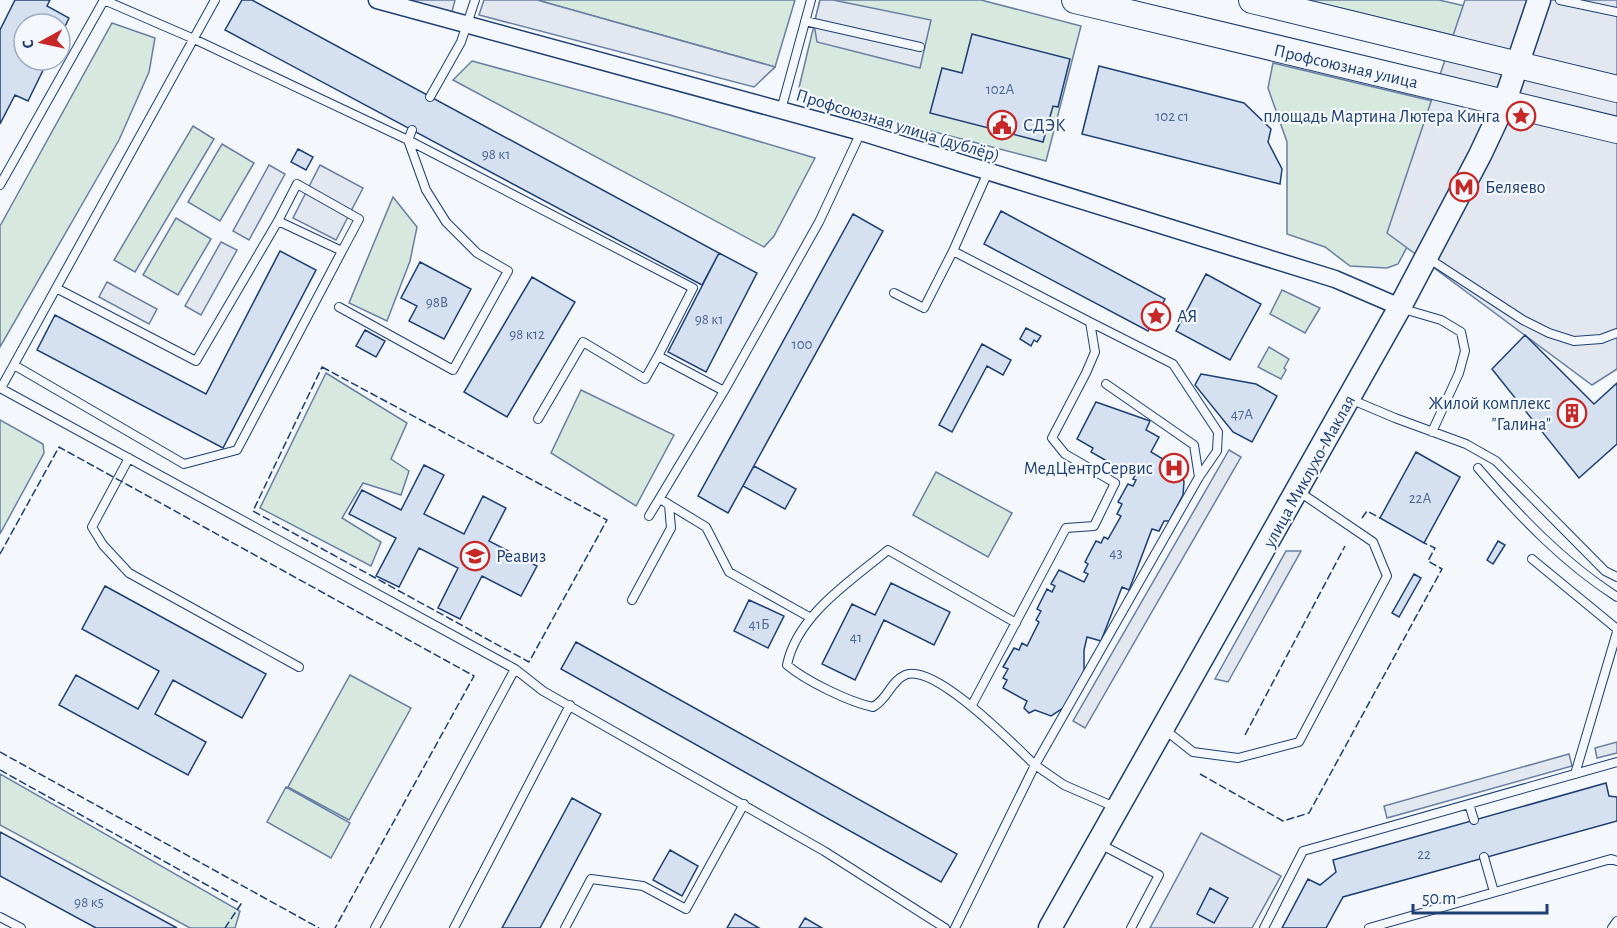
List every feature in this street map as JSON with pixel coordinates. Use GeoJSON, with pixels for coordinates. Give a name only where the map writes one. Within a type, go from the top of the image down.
{"type":"FeatureCollection","features":[{"type":"Feature","properties":{"kind":"main road","name":"Профсоюзная улица"},"geometry":{"type":"LineString","coordinates":[[1075,0],[1617,130]]}},
{"type":"Feature","properties":{"kind":"main road"},"geometry":{"type":"LineString","coordinates":[[1252,0],[1617,89]]}},
{"type":"Feature","properties":{"kind":"main road","name":"улица Миклухо-Маклая"},"geometry":{"type":"LineString","coordinates":[[1050,928],[1400,307],[1480,155],[1504,104],[1539,0]]}},
{"type":"Feature","properties":{"kind":"street","name":"Профсоюзная улица (дублёр)"},"geometry":{"type":"LineString","coordinates":[[377,0],[861,132],[1335,279],[1400,307]]}},
{"type":"Feature","properties":{"kind":"lane"},"geometry":{"type":"LineString","coordinates":[[0,185],[104,0],[194,39],[408,140],[693,288],[645,379],[583,342],[538,419]]}},
{"type":"Feature","properties":{"kind":"lane"},"geometry":{"type":"LineString","coordinates":[[215,0],[1,388],[515,669],[543,691],[824,851],[945,928]]}},
{"type":"Feature","properties":{"kind":"lane"},"geometry":{"type":"LineString","coordinates":[[430,98],[461,42],[475,0]]}},
{"type":"Feature","properties":{"kind":"lane"},"geometry":{"type":"LineString","coordinates":[[781,110],[811,0]]}},
{"type":"Feature","properties":{"kind":"lane"},"geometry":{"type":"LineString","coordinates":[[1560,0],[1617,12]]}},
{"type":"Feature","properties":{"kind":"lane"},"geometry":{"type":"LineString","coordinates":[[805,21],[920,47]]}},
{"type":"Feature","properties":{"kind":"lane"},"geometry":{"type":"LineString","coordinates":[[339,308],[453,370],[508,271],[477,254],[446,222],[426,190],[408,140],[412,130]]}},
{"type":"Feature","properties":{"kind":"lane"},"geometry":{"type":"LineString","coordinates":[[649,516],[724,390],[819,222],[861,132]]}},
{"type":"Feature","properties":{"kind":"lane"},"geometry":{"type":"LineString","coordinates":[[894,293],[924,308],[953,251],[988,172]]}},
{"type":"Feature","properties":{"kind":"lane"},"geometry":{"type":"LineString","coordinates":[[14,365],[184,464],[237,450],[359,219],[297,184],[278,221],[196,361],[56,288]]}},
{"type":"Feature","properties":{"kind":"lane"},"geometry":{"type":"LineString","coordinates":[[278,221],[342,251]]}},
{"type":"Feature","properties":{"kind":"lane"},"geometry":{"type":"LineString","coordinates":[[953,251],[1173,364],[1218,432],[1217,451],[1199,477],[1035,765],[955,928]]}},
{"type":"Feature","properties":{"kind":"lane"},"geometry":{"type":"LineString","coordinates":[[1426,256],[1522,320],[1549,333],[1574,340],[1601,339],[1617,333]]}},
{"type":"Feature","properties":{"kind":"lane"},"geometry":{"type":"LineString","coordinates":[[1400,307],[1441,320],[1461,332],[1466,351],[1459,373],[1432,432]]}},
{"type":"Feature","properties":{"kind":"lane"},"geometry":{"type":"LineString","coordinates":[[972,705],[1066,528],[1094,526],[1115,483],[1065,454],[1052,438],[1095,352],[1090,322]]}},
{"type":"Feature","properties":{"kind":"lane"},"geometry":{"type":"LineString","coordinates":[[658,356],[724,390]]}},
{"type":"Feature","properties":{"kind":"lane"},"geometry":{"type":"LineString","coordinates":[[1106,384],[1194,445],[1199,477]]}},
{"type":"Feature","properties":{"kind":"lane"},"geometry":{"type":"LineString","coordinates":[[1349,398],[1466,444],[1496,460],[1605,572],[1617,577]]}},
{"type":"Feature","properties":{"kind":"lane"},"geometry":{"type":"LineString","coordinates":[[129,458],[92,527],[103,545],[129,573],[298,667]]}},
{"type":"Feature","properties":{"kind":"lane"},"geometry":{"type":"LineString","coordinates":[[1478,468],[1566,560],[1593,582],[1617,597]]}},
{"type":"Feature","properties":{"kind":"lane"},"geometry":{"type":"LineString","coordinates":[[1164,729],[1193,752],[1238,758],[1299,742],[1387,576],[1373,542],[1298,491]]}},
{"type":"Feature","properties":{"kind":"lane"},"geometry":{"type":"LineString","coordinates":[[660,499],[706,527],[729,572],[811,618]]}},
{"type":"Feature","properties":{"kind":"lane"},"geometry":{"type":"LineString","coordinates":[[632,600],[671,528],[669,504]]}},
{"type":"Feature","properties":{"kind":"lane"},"geometry":{"type":"LineString","coordinates":[[1016,623],[888,550],[817,609],[790,653],[787,665],[797,673],[861,705],[873,707],[883,702],[893,684],[906,674],[922,674],[972,705],[1035,765],[1064,785],[1117,808]]}},
{"type":"Feature","properties":{"kind":"lane"},"geometry":{"type":"LineString","coordinates":[[1532,559],[1617,631],[1575,774]]}},
{"type":"Feature","properties":{"kind":"lane"},"geometry":{"type":"LineString","coordinates":[[375,928],[515,669]]}},
{"type":"Feature","properties":{"kind":"lane"},"geometry":{"type":"LineString","coordinates":[[454,928],[570,705]]}},
{"type":"Feature","properties":{"kind":"lane"},"geometry":{"type":"LineString","coordinates":[[1264,928],[1303,850],[1617,762]]}},
{"type":"Feature","properties":{"kind":"lane"},"geometry":{"type":"LineString","coordinates":[[565,928],[591,879],[643,886],[686,909],[744,804]]}},
{"type":"Feature","properties":{"kind":"lane"},"geometry":{"type":"LineString","coordinates":[[1469,804],[1474,820]]}},
{"type":"Feature","properties":{"kind":"lane"},"geometry":{"type":"LineString","coordinates":[[1098,843],[1159,875],[1131,928]]}},
{"type":"Feature","properties":{"kind":"lane"},"geometry":{"type":"LineString","coordinates":[[1484,857],[1494,892]]}},
{"type":"Feature","properties":{"kind":"lane"},"geometry":{"type":"LineString","coordinates":[[1369,928],[1611,859],[1617,861]]}},
{"type":"Feature","properties":{"kind":"lane"},"geometry":{"type":"LineString","coordinates":[[0,917],[21,928]]}},
{"type":"Feature","properties":{"kind":"lane"},"geometry":{"type":"LineString","coordinates":[[1612,928],[1617,921]]}},
{"type":"Feature","properties":{"kind":"shaded area"},"geometry":{"type":"Polygon","coordinates":[[[395,0],[455,0],[451,16],[395,0]]]}},
{"type":"Feature","properties":{"kind":"shaded area"},"geometry":{"type":"Polygon","coordinates":[[[484,0],[537,0],[775,67],[754,87],[479,15],[484,0]]]}},
{"type":"Feature","properties":{"kind":"shaded area"},"geometry":{"type":"Polygon","coordinates":[[[537,0],[795,0],[775,67],[537,0]]]}},
{"type":"Feature","properties":{"kind":"shaded area"},"geometry":{"type":"Polygon","coordinates":[[[820,0],[981,0],[1081,26],[1046,161],[797,96],[820,0]]]}},
{"type":"Feature","properties":{"kind":"shaded area"},"geometry":{"type":"Polygon","coordinates":[[[820,0],[833,0],[931,20],[920,68],[817,42],[814,24],[820,0]]]}},
{"type":"Feature","properties":{"kind":"shaded area"},"geometry":{"type":"Polygon","coordinates":[[[1307,0],[1439,0],[1504,15],[1485,43],[1307,0]]]}},
{"type":"Feature","properties":{"kind":"shaded area","name":"площадь Мартина Лютера Кинга"},"geometry":{"type":"Polygon","coordinates":[[[1465,0],[1617,0],[1617,369],[1592,385],[1387,233],[1465,0]]]}},
{"type":"Feature","properties":{"kind":"shaded area"},"geometry":{"type":"Polygon","coordinates":[[[112,23],[155,38],[149,72],[119,140],[0,347],[0,226],[112,23]]]}},
{"type":"Feature","properties":{"kind":"shaded area"},"geometry":{"type":"Polygon","coordinates":[[[472,61],[670,115],[815,158],[774,236],[764,247],[453,80],[472,61]]]}},
{"type":"Feature","properties":{"kind":"shaded area"},"geometry":{"type":"Polygon","coordinates":[[[1273,63],[1449,105],[1464,140],[1398,264],[1387,268],[1350,266],[1325,247],[1287,234],[1287,142],[1268,88],[1273,63]]]}},
{"type":"Feature","properties":{"kind":"shaded area"},"geometry":{"type":"Polygon","coordinates":[[[193,126],[214,139],[135,272],[114,260],[193,126]]]}},
{"type":"Feature","properties":{"kind":"shaded area"},"geometry":{"type":"Polygon","coordinates":[[[222,144],[254,163],[220,221],[188,202],[222,144]]]}},
{"type":"Feature","properties":{"kind":"shaded area"},"geometry":{"type":"Polygon","coordinates":[[[269,165],[285,174],[249,240],[233,231],[269,165]]]}},
{"type":"Feature","properties":{"kind":"shaded area"},"geometry":{"type":"Polygon","coordinates":[[[320,165],[363,188],[336,240],[293,218],[320,165]]]}},
{"type":"Feature","properties":{"kind":"shaded area"},"geometry":{"type":"Polygon","coordinates":[[[393,197],[417,227],[410,261],[387,321],[349,303],[393,197]]]}},
{"type":"Feature","properties":{"kind":"shaded area"},"geometry":{"type":"Polygon","coordinates":[[[176,218],[211,239],[178,295],[143,275],[176,218]]]}},
{"type":"Feature","properties":{"kind":"shaded area"},"geometry":{"type":"Polygon","coordinates":[[[221,242],[237,250],[201,315],[185,306],[221,242]]]}},
{"type":"Feature","properties":{"kind":"shaded area"},"geometry":{"type":"Polygon","coordinates":[[[107,282],[157,309],[149,324],[99,297],[107,282]]]}},
{"type":"Feature","properties":{"kind":"shaded area"},"geometry":{"type":"Polygon","coordinates":[[[1282,290],[1320,308],[1305,333],[1270,314],[1282,290]]]}},
{"type":"Feature","properties":{"kind":"shaded area"},"geometry":{"type":"Polygon","coordinates":[[[1269,347],[1289,359],[1281,379],[1258,367],[1269,347]]]}},
{"type":"Feature","properties":{"kind":"shaded area"},"geometry":{"type":"Polygon","coordinates":[[[326,373],[407,423],[391,459],[409,471],[401,495],[363,483],[342,518],[381,542],[371,566],[260,508],[326,373]]]}},
{"type":"Feature","properties":{"kind":"shaded area"},"geometry":{"type":"Polygon","coordinates":[[[581,390],[674,435],[636,506],[551,453],[581,390]]]}},
{"type":"Feature","properties":{"kind":"shaded area"},"geometry":{"type":"Polygon","coordinates":[[[0,420],[43,444],[44,453],[0,534],[0,420]]]}},
{"type":"Feature","properties":{"kind":"shaded area"},"geometry":{"type":"Polygon","coordinates":[[[1229,450],[1241,457],[1085,728],[1073,721],[1229,450]]]}},
{"type":"Feature","properties":{"kind":"shaded area"},"geometry":{"type":"Polygon","coordinates":[[[936,472],[1012,513],[988,557],[913,515],[936,472]]]}},
{"type":"Feature","properties":{"kind":"shaded area"},"geometry":{"type":"Polygon","coordinates":[[[1286,551],[1301,551],[1228,682],[1215,679],[1286,551]]]}},
{"type":"Feature","properties":{"kind":"shaded area"},"geometry":{"type":"Polygon","coordinates":[[[350,675],[411,708],[349,820],[288,787],[350,675]]]}},
{"type":"Feature","properties":{"kind":"shaded area"},"geometry":{"type":"Polygon","coordinates":[[[1617,742],[1617,753],[1597,758],[1595,748],[1617,742]]]}},
{"type":"Feature","properties":{"kind":"shaded area"},"geometry":{"type":"Polygon","coordinates":[[[1569,754],[1572,766],[1387,818],[1384,806],[1569,754]]]}},
{"type":"Feature","properties":{"kind":"shaded area"},"geometry":{"type":"Polygon","coordinates":[[[0,774],[240,911],[235,928],[190,928],[0,825],[0,774]]]}},
{"type":"Feature","properties":{"kind":"shaded area"},"geometry":{"type":"Polygon","coordinates":[[[286,787],[350,823],[331,858],[267,822],[286,787]]]}},
{"type":"Feature","properties":{"kind":"shaded area"},"geometry":{"type":"Polygon","coordinates":[[[1201,833],[1281,876],[1252,928],[1150,928],[1201,833]]]}},
{"type":"Feature","properties":{"kind":"building"},"geometry":{"type":"Polygon","coordinates":[[[15,0],[50,0],[47,6],[58,12],[12,12],[12,72],[42,72],[28,101],[15,95],[0,124],[0,30],[15,0]]]}},
{"type":"Feature","properties":{"kind":"building"},"geometry":{"type":"Polygon","coordinates":[[[242,0],[252,0],[719,253],[702,285],[225,30],[242,0]]]}},
{"type":"Feature","properties":{"kind":"building"},"geometry":{"type":"Polygon","coordinates":[[[972,34],[1070,59],[1058,107],[1053,106],[1043,142],[930,113],[942,68],[962,73],[972,34]]]}},
{"type":"Feature","properties":{"kind":"building"},"geometry":{"type":"Polygon","coordinates":[[[1099,66],[1244,103],[1271,129],[1268,142],[1282,169],[1280,184],[1082,134],[1099,66]]]}},
{"type":"Feature","properties":{"kind":"building"},"geometry":{"type":"Polygon","coordinates":[[[298,149],[313,157],[306,170],[291,162],[298,149]]]}},
{"type":"Feature","properties":{"kind":"building"},"geometry":{"type":"Polygon","coordinates":[[[1001,211],[1165,299],[1148,331],[984,244],[1001,211]]]}},
{"type":"Feature","properties":{"kind":"building"},"geometry":{"type":"Polygon","coordinates":[[[853,214],[883,231],[728,513],[698,496],[853,214]]]}},
{"type":"Feature","properties":{"kind":"building"},"geometry":{"type":"Polygon","coordinates":[[[280,251],[316,270],[223,448],[37,350],[55,315],[206,394],[280,251]]]}},
{"type":"Feature","properties":{"kind":"building"},"geometry":{"type":"Polygon","coordinates":[[[719,253],[757,273],[706,372],[668,352],[719,253]]]}},
{"type":"Feature","properties":{"kind":"building"},"geometry":{"type":"Polygon","coordinates":[[[420,262],[471,289],[444,339],[409,321],[417,306],[401,298],[420,262]]]}},
{"type":"Feature","properties":{"kind":"building"},"geometry":{"type":"Polygon","coordinates":[[[1206,274],[1261,304],[1230,360],[1176,331],[1206,274]]]}},
{"type":"Feature","properties":{"kind":"building"},"geometry":{"type":"Polygon","coordinates":[[[532,277],[575,302],[507,417],[464,392],[532,277]]]}},
{"type":"Feature","properties":{"kind":"building"},"geometry":{"type":"Polygon","coordinates":[[[1026,328],[1041,336],[1037,342],[1034,340],[1031,346],[1020,339],[1026,328]]]}},
{"type":"Feature","properties":{"kind":"building"},"geometry":{"type":"Polygon","coordinates":[[[365,330],[385,341],[376,357],[356,346],[365,330]]]}},
{"type":"Feature","properties":{"kind":"building","name":"Жилой комплекс \"Галина\""},"geometry":{"type":"Polygon","coordinates":[[[1525,335],[1594,404],[1617,383],[1617,444],[1579,478],[1492,369],[1525,335]]]}},
{"type":"Feature","properties":{"kind":"building"},"geometry":{"type":"Polygon","coordinates":[[[982,344],[1011,360],[1003,375],[987,366],[952,432],[939,425],[982,344]]]}},
{"type":"Feature","properties":{"kind":"building"},"geometry":{"type":"Polygon","coordinates":[[[1201,374],[1256,384],[1277,396],[1252,442],[1233,432],[1195,385],[1201,374]]]}},
{"type":"Feature","properties":{"kind":"building"},"geometry":{"type":"Polygon","coordinates":[[[1096,402],[1150,421],[1146,430],[1159,437],[1151,452],[1166,461],[1179,458],[1184,482],[1183,495],[1169,521],[1164,521],[1159,531],[1152,529],[1129,590],[1122,587],[1101,641],[1087,637],[1084,650],[1084,673],[1068,705],[1051,716],[1035,710],[1029,713],[1024,708],[1027,701],[1003,688],[1007,680],[1003,678],[1008,669],[1003,667],[1014,648],[1019,650],[1022,643],[1027,646],[1039,622],[1036,620],[1041,611],[1037,609],[1047,589],[1052,592],[1055,586],[1051,584],[1059,570],[1084,582],[1088,574],[1084,572],[1088,564],[1085,562],[1096,541],[1101,543],[1104,537],[1108,539],[1121,516],[1117,514],[1122,504],[1118,502],[1128,484],[1133,486],[1136,480],[1133,479],[1137,472],[1129,468],[1127,472],[1105,460],[1091,452],[1093,448],[1077,439],[1096,402]]]}},
{"type":"Feature","properties":{"kind":"building"},"geometry":{"type":"Polygon","coordinates":[[[1416,452],[1460,477],[1424,543],[1380,518],[1416,452]]]}},
{"type":"Feature","properties":{"kind":"building"},"geometry":{"type":"Polygon","coordinates":[[[424,465],[444,475],[424,514],[464,534],[483,496],[506,508],[489,541],[537,566],[521,596],[482,576],[460,619],[438,608],[458,568],[419,548],[399,587],[376,576],[396,538],[349,514],[362,490],[401,510],[424,465]]]}},
{"type":"Feature","properties":{"kind":"building"},"geometry":{"type":"Polygon","coordinates":[[[754,466],[796,489],[785,509],[743,486],[754,466]]]}},
{"type":"Feature","properties":{"kind":"building"},"geometry":{"type":"Polygon","coordinates":[[[1498,541],[1505,545],[1493,564],[1487,560],[1498,541]]]}},
{"type":"Feature","properties":{"kind":"building"},"geometry":{"type":"Polygon","coordinates":[[[1414,574],[1421,578],[1399,617],[1392,613],[1414,574]]]}},
{"type":"Feature","properties":{"kind":"building"},"geometry":{"type":"Polygon","coordinates":[[[891,583],[950,612],[934,645],[884,620],[855,680],[822,664],[852,604],[875,615],[891,583]]]}},
{"type":"Feature","properties":{"kind":"building"},"geometry":{"type":"Polygon","coordinates":[[[105,586],[266,674],[242,718],[173,680],[155,714],[206,742],[188,775],[59,705],[76,675],[138,709],[159,671],[82,629],[105,586]]]}},
{"type":"Feature","properties":{"kind":"building"},"geometry":{"type":"Polygon","coordinates":[[[749,600],[784,616],[768,648],[734,631],[749,600]]]}},
{"type":"Feature","properties":{"kind":"building"},"geometry":{"type":"Polygon","coordinates":[[[576,642],[957,854],[941,882],[561,669],[576,642]]]}},
{"type":"Feature","properties":{"kind":"building"},"geometry":{"type":"Polygon","coordinates":[[[1606,783],[1609,796],[1617,797],[1617,821],[1343,897],[1326,928],[1282,928],[1308,879],[1320,885],[1336,872],[1333,860],[1606,783]]]}},
{"type":"Feature","properties":{"kind":"building"},"geometry":{"type":"Polygon","coordinates":[[[572,798],[601,814],[540,928],[502,928],[572,798]]]}},
{"type":"Feature","properties":{"kind":"building"},"geometry":{"type":"Polygon","coordinates":[[[0,832],[177,928],[96,928],[0,876],[0,832]]]}},
{"type":"Feature","properties":{"kind":"building"},"geometry":{"type":"Polygon","coordinates":[[[670,850],[698,866],[682,896],[653,880],[670,850]]]}},
{"type":"Feature","properties":{"kind":"building"},"geometry":{"type":"Polygon","coordinates":[[[1210,888],[1228,898],[1214,923],[1197,914],[1210,888]]]}},
{"type":"Feature","properties":{"kind":"building"},"geometry":{"type":"Polygon","coordinates":[[[735,914],[759,928],[727,928],[735,914]]]}},
{"type":"Feature","properties":{"kind":"building"},"geometry":{"type":"Polygon","coordinates":[[[805,918],[822,928],[799,928],[805,918]]]}},
{"type":"Feature","properties":{"kind":"fence"},"geometry":{"type":"LineString","coordinates":[[322,367],[607,520],[529,662],[253,511],[322,367]]}},
{"type":"Feature","properties":{"kind":"fence"},"geometry":{"type":"LineString","coordinates":[[0,554],[59,447],[474,676],[335,928]]}},
{"type":"Feature","properties":{"kind":"fence"},"geometry":{"type":"LineString","coordinates":[[1362,518],[1367,511],[1380,518]]}},
{"type":"Feature","properties":{"kind":"fence"},"geometry":{"type":"LineString","coordinates":[[1200,774],[1283,821],[1309,813],[1442,569],[1428,561],[1435,548],[1424,543]]}},
{"type":"Feature","properties":{"kind":"fence"},"geometry":{"type":"LineString","coordinates":[[1245,735],[1345,546]]}},
{"type":"Feature","properties":{"kind":"fence"},"geometry":{"type":"LineString","coordinates":[[0,752],[319,928]]}},
{"type":"Feature","properties":{"kind":"fence"},"geometry":{"type":"LineString","coordinates":[[0,770],[241,904],[225,928]]}},
{"type":"Feature","properties":{"kind":"place","name":"площадь Мартина Лютера Кинга"},"geometry":{"type":"Point","coordinates":[1521,116]}},
{"type":"Feature","properties":{"kind":"place","name":"СДЭК"},"geometry":{"type":"Point","coordinates":[1002,125]}},
{"type":"Feature","properties":{"kind":"place","name":"Беляево"},"geometry":{"type":"Point","coordinates":[1464,187]}},
{"type":"Feature","properties":{"kind":"place","name":"АЯ"},"geometry":{"type":"Point","coordinates":[1156,316]}},
{"type":"Feature","properties":{"kind":"place","name":"Жилой комплекс \"Галина\""},"geometry":{"type":"Point","coordinates":[1572,413]}},
{"type":"Feature","properties":{"kind":"place","name":"МедЦентрСервис"},"geometry":{"type":"Point","coordinates":[1174,468]}},
{"type":"Feature","properties":{"kind":"place","name":"Реавиз"},"geometry":{"type":"Point","coordinates":[475,556]}}]}
